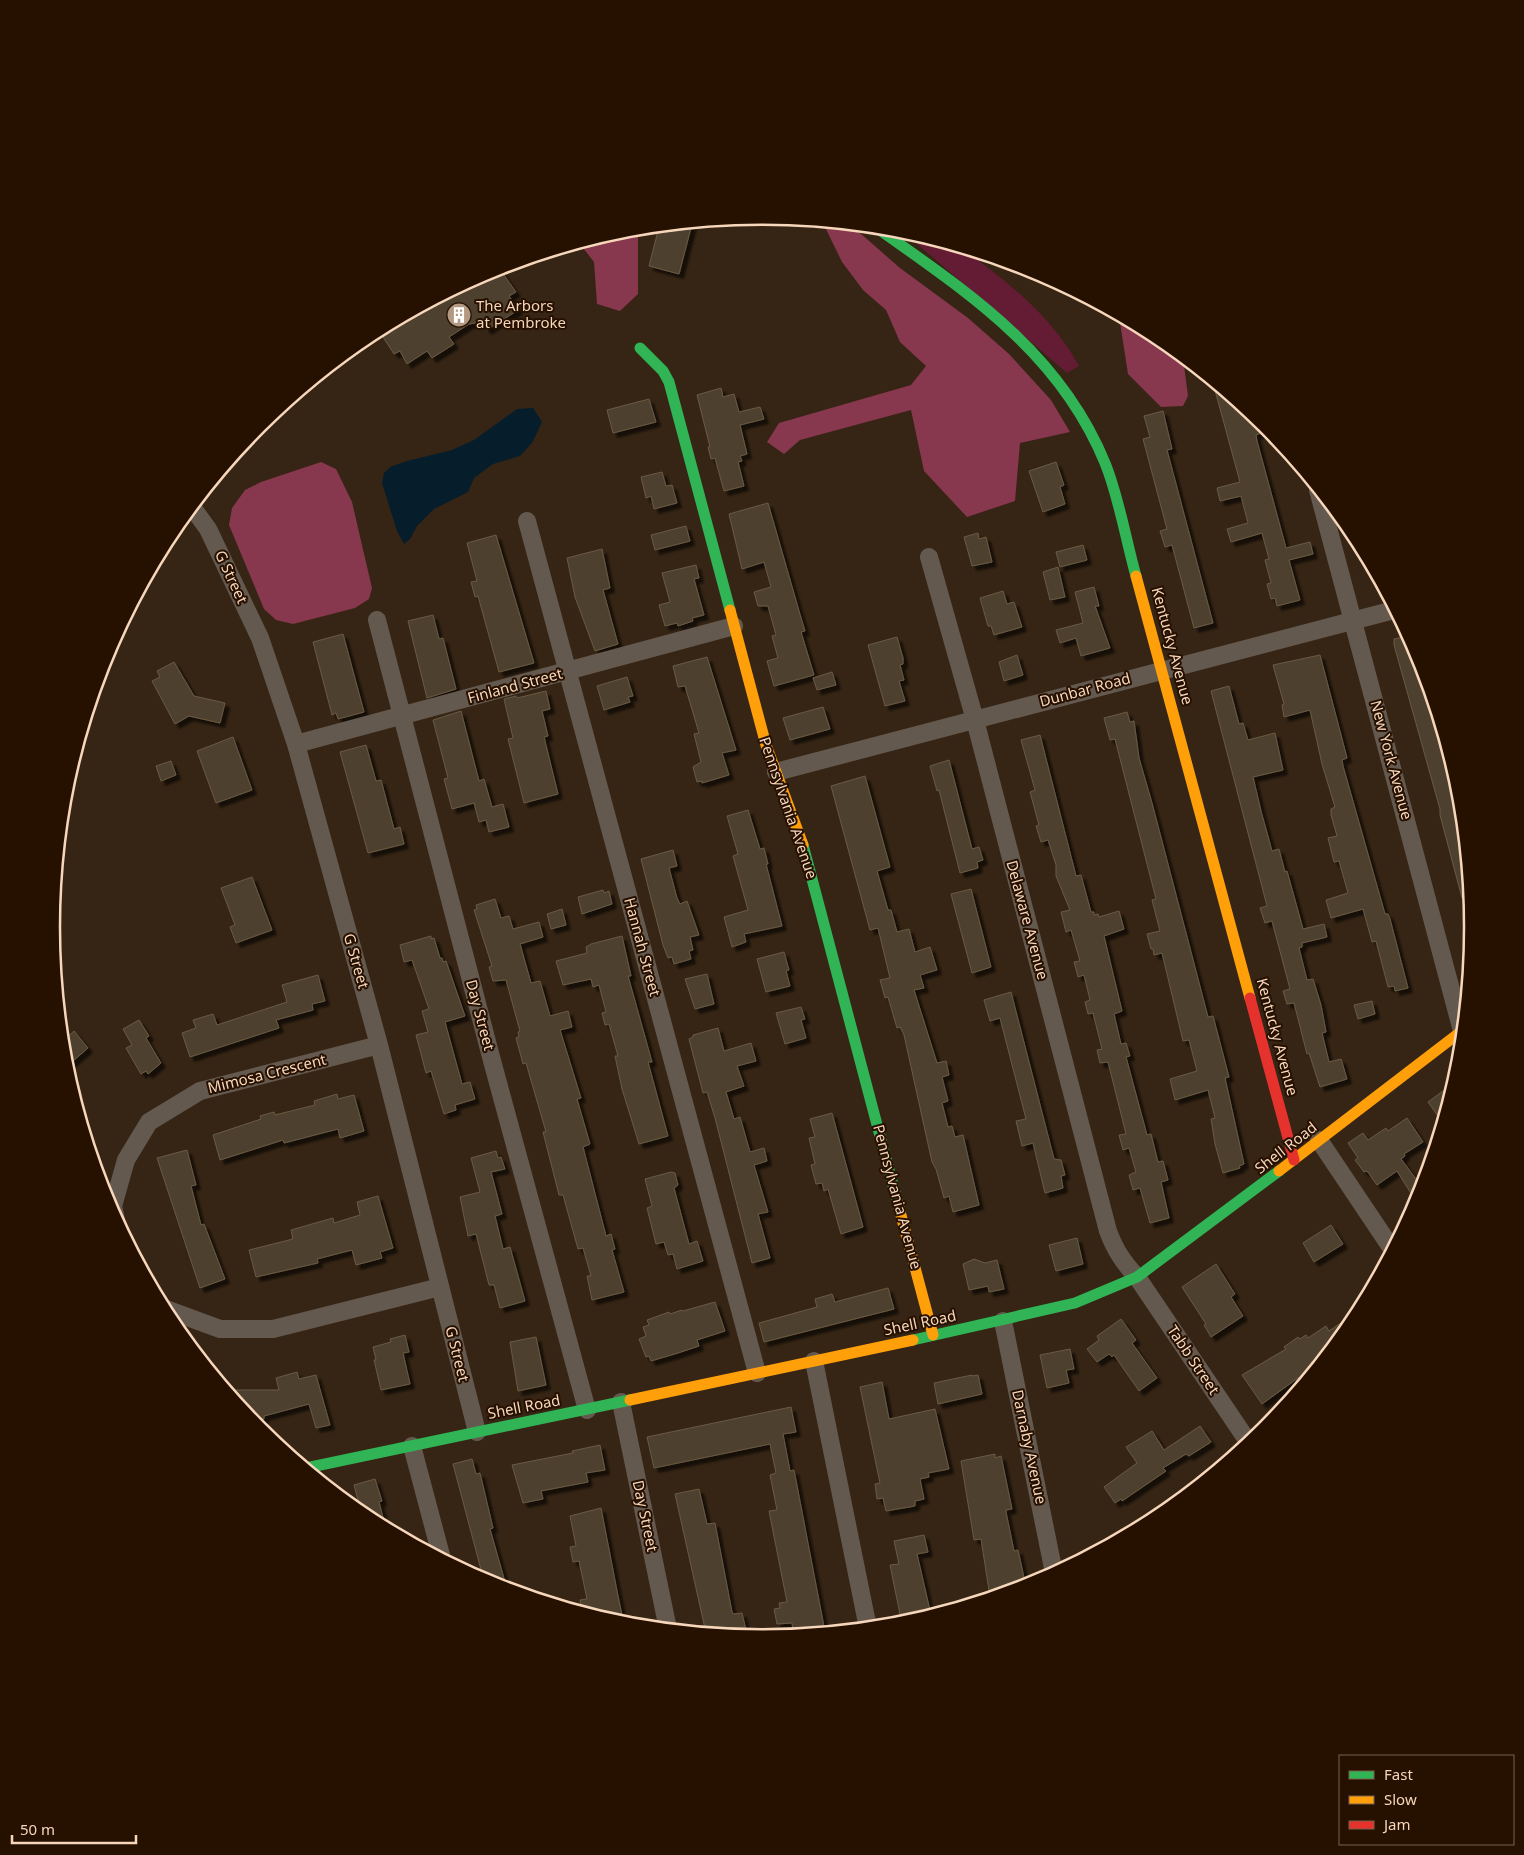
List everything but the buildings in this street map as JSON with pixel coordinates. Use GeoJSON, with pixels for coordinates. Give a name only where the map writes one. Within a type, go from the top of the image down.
{"type":"FeatureCollection","features":[{"type":"Feature","properties":{"kind":"street","name":"Kentucky Avenue"},"geometry":{"type":"LineString","coordinates":[[891,238],[967,292],[1012,328],[1049,366],[1071,394],[1088,422],[1106,465],[1294,1160]]}},
{"type":"Feature","properties":{"kind":"street","name":"Pennsylvania Avenue"},"geometry":{"type":"LineString","coordinates":[[640,348],[663,371],[670,382],[766,745],[805,849],[934,1335]]}},
{"type":"Feature","properties":{"kind":"street","name":"New York Avenue"},"geometry":{"type":"LineString","coordinates":[[1322,504],[1458,1016]]}},
{"type":"Feature","properties":{"kind":"street","name":"G Street"},"geometry":{"type":"LineString","coordinates":[[196,512],[208,529],[260,638],[296,744],[379,1045],[477,1432]]}},
{"type":"Feature","properties":{"kind":"street","name":"Hannah Street"},"geometry":{"type":"LineString","coordinates":[[527,521],[757,1373]]}},
{"type":"Feature","properties":{"kind":"street","name":"Delaware Avenue"},"geometry":{"type":"LineString","coordinates":[[929,557],[974,720],[1108,1231],[1116,1251],[1137,1277]]}},
{"type":"Feature","properties":{"kind":"street","name":"Dunbar Road"},"geometry":{"type":"LineString","coordinates":[[776,772],[1162,669],[1389,611]]}},
{"type":"Feature","properties":{"kind":"street","name":"Day Street"},"geometry":{"type":"LineString","coordinates":[[377,620],[587,1410]]}},
{"type":"Feature","properties":{"kind":"street","name":"Finland Street"},"geometry":{"type":"LineString","coordinates":[[296,744],[734,626]]}},
{"type":"Feature","properties":{"kind":"street","name":"Shell Road"},"geometry":{"type":"LineString","coordinates":[[313,1466],[1003,1321],[1075,1303],[1137,1277],[1203,1231],[1456,1035]]}},
{"type":"Feature","properties":{"kind":"street","name":"Mimosa Crescent"},"geometry":{"type":"LineString","coordinates":[[115,1200],[126,1160],[149,1122],[200,1090],[379,1045]]}},
{"type":"Feature","properties":{"kind":"street"},"geometry":{"type":"LineString","coordinates":[[1319,1140],[1389,1244]]}},
{"type":"Feature","properties":{"kind":"street","name":"Tabb Street"},"geometry":{"type":"LineString","coordinates":[[1137,1277],[1245,1437]]}},
{"type":"Feature","properties":{"kind":"street"},"geometry":{"type":"LineString","coordinates":[[175,1312],[220,1329],[273,1328],[440,1287]]}},
{"type":"Feature","properties":{"kind":"street","name":"Darnaby Avenue"},"geometry":{"type":"LineString","coordinates":[[1003,1321],[1053,1566]]}},
{"type":"Feature","properties":{"kind":"street"},"geometry":{"type":"LineString","coordinates":[[814,1361],[867,1621]]}},
{"type":"Feature","properties":{"kind":"street","name":"Day Street"},"geometry":{"type":"LineString","coordinates":[[621,1402],[667,1622]]}},
{"type":"Feature","properties":{"kind":"street"},"geometry":{"type":"LineString","coordinates":[[412,1446],[440,1550]]}},
{"type":"Feature","properties":{"kind":"shaded area"},"geometry":{"type":"Polygon","coordinates":[[[826,229],[860,233],[900,268],[968,318],[1009,354],[1051,400],[1070,432],[1020,443],[1015,501],[967,517],[924,471],[911,410],[800,440],[784,454],[767,442],[779,423],[911,385],[926,366],[900,342],[886,310],[863,290],[842,262],[826,229]]]}},
{"type":"Feature","properties":{"kind":"shaded area"},"geometry":{"type":"Polygon","coordinates":[[[638,237],[638,294],[620,311],[597,304],[594,262],[583,248],[638,237]]]}},
{"type":"Feature","properties":{"kind":"shaded area"},"geometry":{"type":"Polygon","coordinates":[[[916,243],[977,259],[1017,291],[1051,326],[1071,352],[1079,366],[1067,373],[916,243]]]}},
{"type":"Feature","properties":{"kind":"shaded area"},"geometry":{"type":"Polygon","coordinates":[[[1120,325],[1152,344],[1184,368],[1188,396],[1183,406],[1161,407],[1128,374],[1120,325]]]}},
{"type":"Feature","properties":{"kind":"shaded area"},"geometry":{"type":"Polygon","coordinates":[[[321,462],[336,469],[352,502],[372,588],[369,599],[355,608],[293,624],[276,620],[264,609],[229,525],[232,508],[245,490],[261,482],[321,462]]]}},
{"type":"Feature","properties":{"kind":"water"},"geometry":{"type":"Polygon","coordinates":[[[533,408],[542,422],[532,443],[520,456],[493,464],[474,478],[468,492],[434,509],[417,526],[410,539],[404,544],[397,531],[382,483],[384,473],[390,467],[407,461],[452,450],[474,440],[517,409],[533,408]]]}},
{"type":"Feature","properties":{"kind":"traffic: fast"},"geometry":{"type":"LineString","coordinates":[[891,238],[946,277],[1009,329],[1038,358],[1063,389],[1086,424],[1105,463],[1118,504],[1136,576]]}},
{"type":"Feature","properties":{"kind":"traffic: fast"},"geometry":{"type":"LineString","coordinates":[[640,348],[663,371],[669,382],[730,610]]}},
{"type":"Feature","properties":{"kind":"traffic: fast"},"geometry":{"type":"LineString","coordinates":[[803,845],[898,1204]]}},
{"type":"Feature","properties":{"kind":"traffic: fast"},"geometry":{"type":"LineString","coordinates":[[913,1340],[1075,1303],[1137,1277],[1279,1171]]}},
{"type":"Feature","properties":{"kind":"traffic: fast"},"geometry":{"type":"LineString","coordinates":[[313,1466],[630,1400]]}},
{"type":"Feature","properties":{"kind":"traffic: slow"},"geometry":{"type":"LineString","coordinates":[[1136,576],[1250,998]]}},
{"type":"Feature","properties":{"kind":"traffic: slow"},"geometry":{"type":"LineString","coordinates":[[730,610],[766,745],[803,845]]}},
{"type":"Feature","properties":{"kind":"traffic: slow"},"geometry":{"type":"LineString","coordinates":[[1279,1171],[1455,1036]]}},
{"type":"Feature","properties":{"kind":"traffic: slow"},"geometry":{"type":"LineString","coordinates":[[898,1204],[933,1335]]}},
{"type":"Feature","properties":{"kind":"traffic: slow"},"geometry":{"type":"LineString","coordinates":[[630,1400],[913,1340]]}},
{"type":"Feature","properties":{"kind":"traffic: jam"},"geometry":{"type":"LineString","coordinates":[[1250,998],[1294,1160]]}},
{"type":"Feature","properties":{"kind":"place","name":"The Arbors at Pembroke"},"geometry":{"type":"Point","coordinates":[459,315]}}]}
